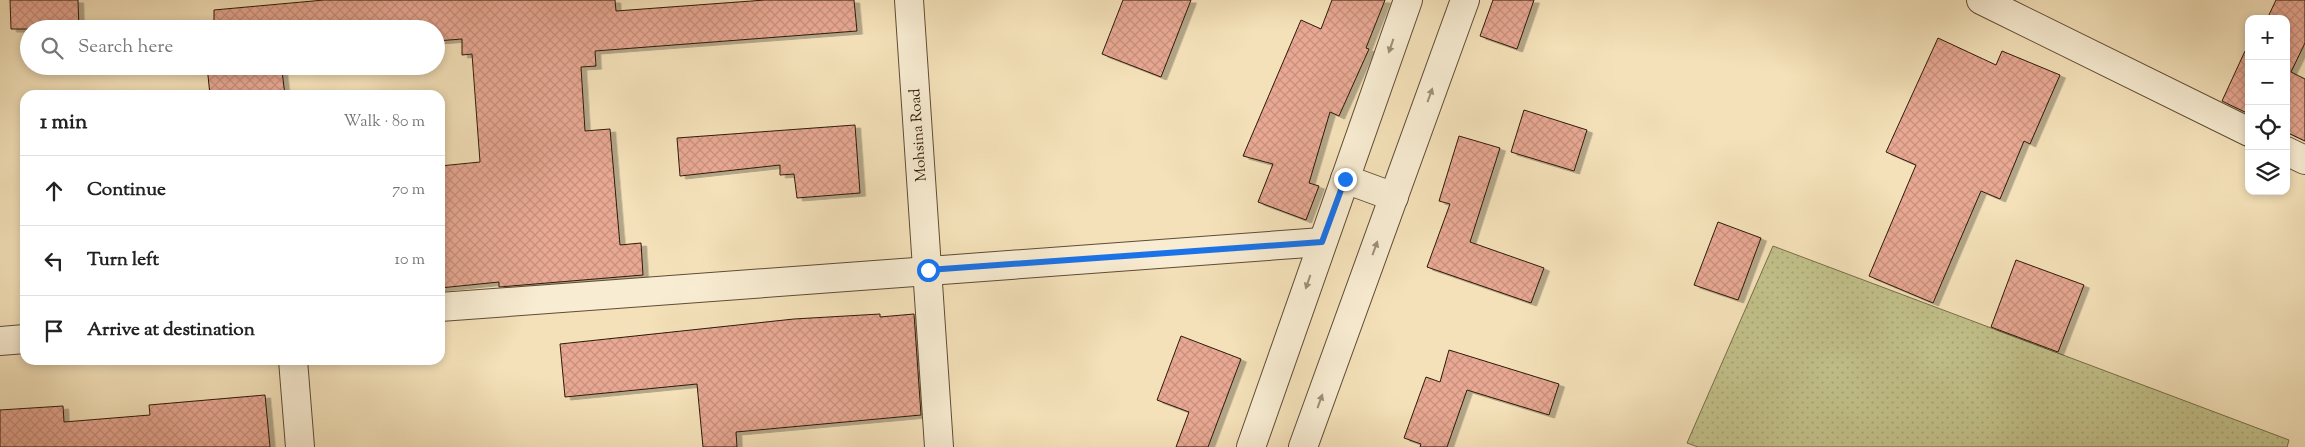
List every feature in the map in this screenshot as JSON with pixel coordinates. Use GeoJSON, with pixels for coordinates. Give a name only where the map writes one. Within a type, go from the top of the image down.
{"type":"FeatureCollection","features":[{"type":"Feature","properties":{"kind":"street","name":"Mohsina Road"},"geometry":{"type":"LineString","coordinates":[[909,0],[939,447]]}},
{"type":"Feature","properties":{"kind":"street"},"geometry":{"type":"LineString","coordinates":[[1251,447],[1408,0]]}},
{"type":"Feature","properties":{"kind":"street"},"geometry":{"type":"LineString","coordinates":[[1303,447],[1464,0]]}},
{"type":"Feature","properties":{"kind":"street"},"geometry":{"type":"LineString","coordinates":[[1981,0],[2245,130]]}},
{"type":"Feature","properties":{"kind":"street"},"geometry":{"type":"LineString","coordinates":[[2290,153],[2305,160]]}},
{"type":"Feature","properties":{"kind":"street"},"geometry":{"type":"LineString","coordinates":[[1345,179],[1394,197]]}},
{"type":"Feature","properties":{"kind":"street"},"geometry":{"type":"LineString","coordinates":[[445,307],[1322,242]]}},
{"type":"Feature","properties":{"kind":"street"},"geometry":{"type":"LineString","coordinates":[[0,341],[20,340]]}},
{"type":"Feature","properties":{"kind":"street"},"geometry":{"type":"LineString","coordinates":[[293,365],[300,447]]}},
{"type":"Feature","properties":{"kind":"shaded area"},"geometry":{"type":"Polygon","coordinates":[[[1773,246],[2289,440],[2287,447],[1698,447],[1687,443],[1773,246]]]}},
{"type":"Feature","properties":{"kind":"building"},"geometry":{"type":"Polygon","coordinates":[[[10,0],[78,0],[79,20],[20,20],[20,29],[11,29],[10,0]]]}},
{"type":"Feature","properties":{"kind":"building"},"geometry":{"type":"Polygon","coordinates":[[[324,0],[615,0],[616,11],[765,0],[854,0],[857,31],[595,51],[596,66],[581,67],[585,131],[610,129],[620,245],[641,243],[643,275],[499,287],[499,282],[445,287],[445,166],[480,162],[472,54],[462,55],[462,39],[445,40],[445,20],[214,20],[214,10],[324,0]]]}},
{"type":"Feature","properties":{"kind":"building"},"geometry":{"type":"Polygon","coordinates":[[[1123,0],[1191,0],[1161,77],[1102,54],[1123,0]]]}},
{"type":"Feature","properties":{"kind":"building"},"geometry":{"type":"Polygon","coordinates":[[[1332,0],[1385,0],[1366,48],[1369,49],[1339,116],[1330,112],[1309,183],[1319,186],[1306,220],[1258,202],[1273,164],[1243,156],[1301,20],[1321,29],[1332,0]]]}},
{"type":"Feature","properties":{"kind":"building"},"geometry":{"type":"Polygon","coordinates":[[[1493,0],[1534,0],[1517,49],[1480,36],[1493,0]]]}},
{"type":"Feature","properties":{"kind":"building"},"geometry":{"type":"Polygon","coordinates":[[[2276,0],[2305,0],[2305,43],[2291,72],[2305,79],[2305,141],[2290,134],[2290,15],[2269,15],[2276,0]]]}},
{"type":"Feature","properties":{"kind":"building"},"geometry":{"type":"Polygon","coordinates":[[[1938,38],[1996,65],[2002,51],[2060,75],[2030,144],[2024,141],[2000,199],[1981,191],[1933,303],[1869,276],[1916,165],[1886,152],[1938,38]]]}},
{"type":"Feature","properties":{"kind":"building"},"geometry":{"type":"Polygon","coordinates":[[[2245,51],[2245,112],[2222,101],[2245,51]]]}},
{"type":"Feature","properties":{"kind":"building"},"geometry":{"type":"Polygon","coordinates":[[[208,75],[282,75],[284,90],[209,90],[208,75]]]}},
{"type":"Feature","properties":{"kind":"building"},"geometry":{"type":"Polygon","coordinates":[[[1524,110],[1587,130],[1574,171],[1511,152],[1524,110]]]}},
{"type":"Feature","properties":{"kind":"building"},"geometry":{"type":"Polygon","coordinates":[[[855,125],[860,193],[797,198],[794,174],[780,175],[780,165],[680,176],[677,138],[855,125]]]}},
{"type":"Feature","properties":{"kind":"building"},"geometry":{"type":"Polygon","coordinates":[[[1459,136],[1500,148],[1470,242],[1544,268],[1531,303],[1427,267],[1450,204],[1439,201],[1459,136]]]}},
{"type":"Feature","properties":{"kind":"building"},"geometry":{"type":"Polygon","coordinates":[[[1718,222],[1761,238],[1738,300],[1694,285],[1718,222]]]}},
{"type":"Feature","properties":{"kind":"building"},"geometry":{"type":"Polygon","coordinates":[[[2016,260],[2084,285],[2058,352],[1991,327],[2016,260]]]}},
{"type":"Feature","properties":{"kind":"building"},"geometry":{"type":"Polygon","coordinates":[[[880,314],[880,317],[914,314],[921,415],[736,432],[737,447],[703,447],[697,384],[565,397],[560,344],[794,319],[880,314]]]}},
{"type":"Feature","properties":{"kind":"building"},"geometry":{"type":"Polygon","coordinates":[[[1181,336],[1241,359],[1208,447],[1176,447],[1189,412],[1157,400],[1181,336]]]}},
{"type":"Feature","properties":{"kind":"building"},"geometry":{"type":"Polygon","coordinates":[[[1449,350],[1559,384],[1549,415],[1467,390],[1447,447],[1420,447],[1421,444],[1404,438],[1426,377],[1440,382],[1449,350]]]}},
{"type":"Feature","properties":{"kind":"building"},"geometry":{"type":"Polygon","coordinates":[[[265,395],[270,447],[0,447],[0,410],[63,406],[64,422],[150,415],[149,405],[265,395]]]}},
{"type":"Feature","properties":{"kind":"route"},"geometry":{"type":"LineString","coordinates":[[928,270],[1322,242],[1345,179]]}}]}
